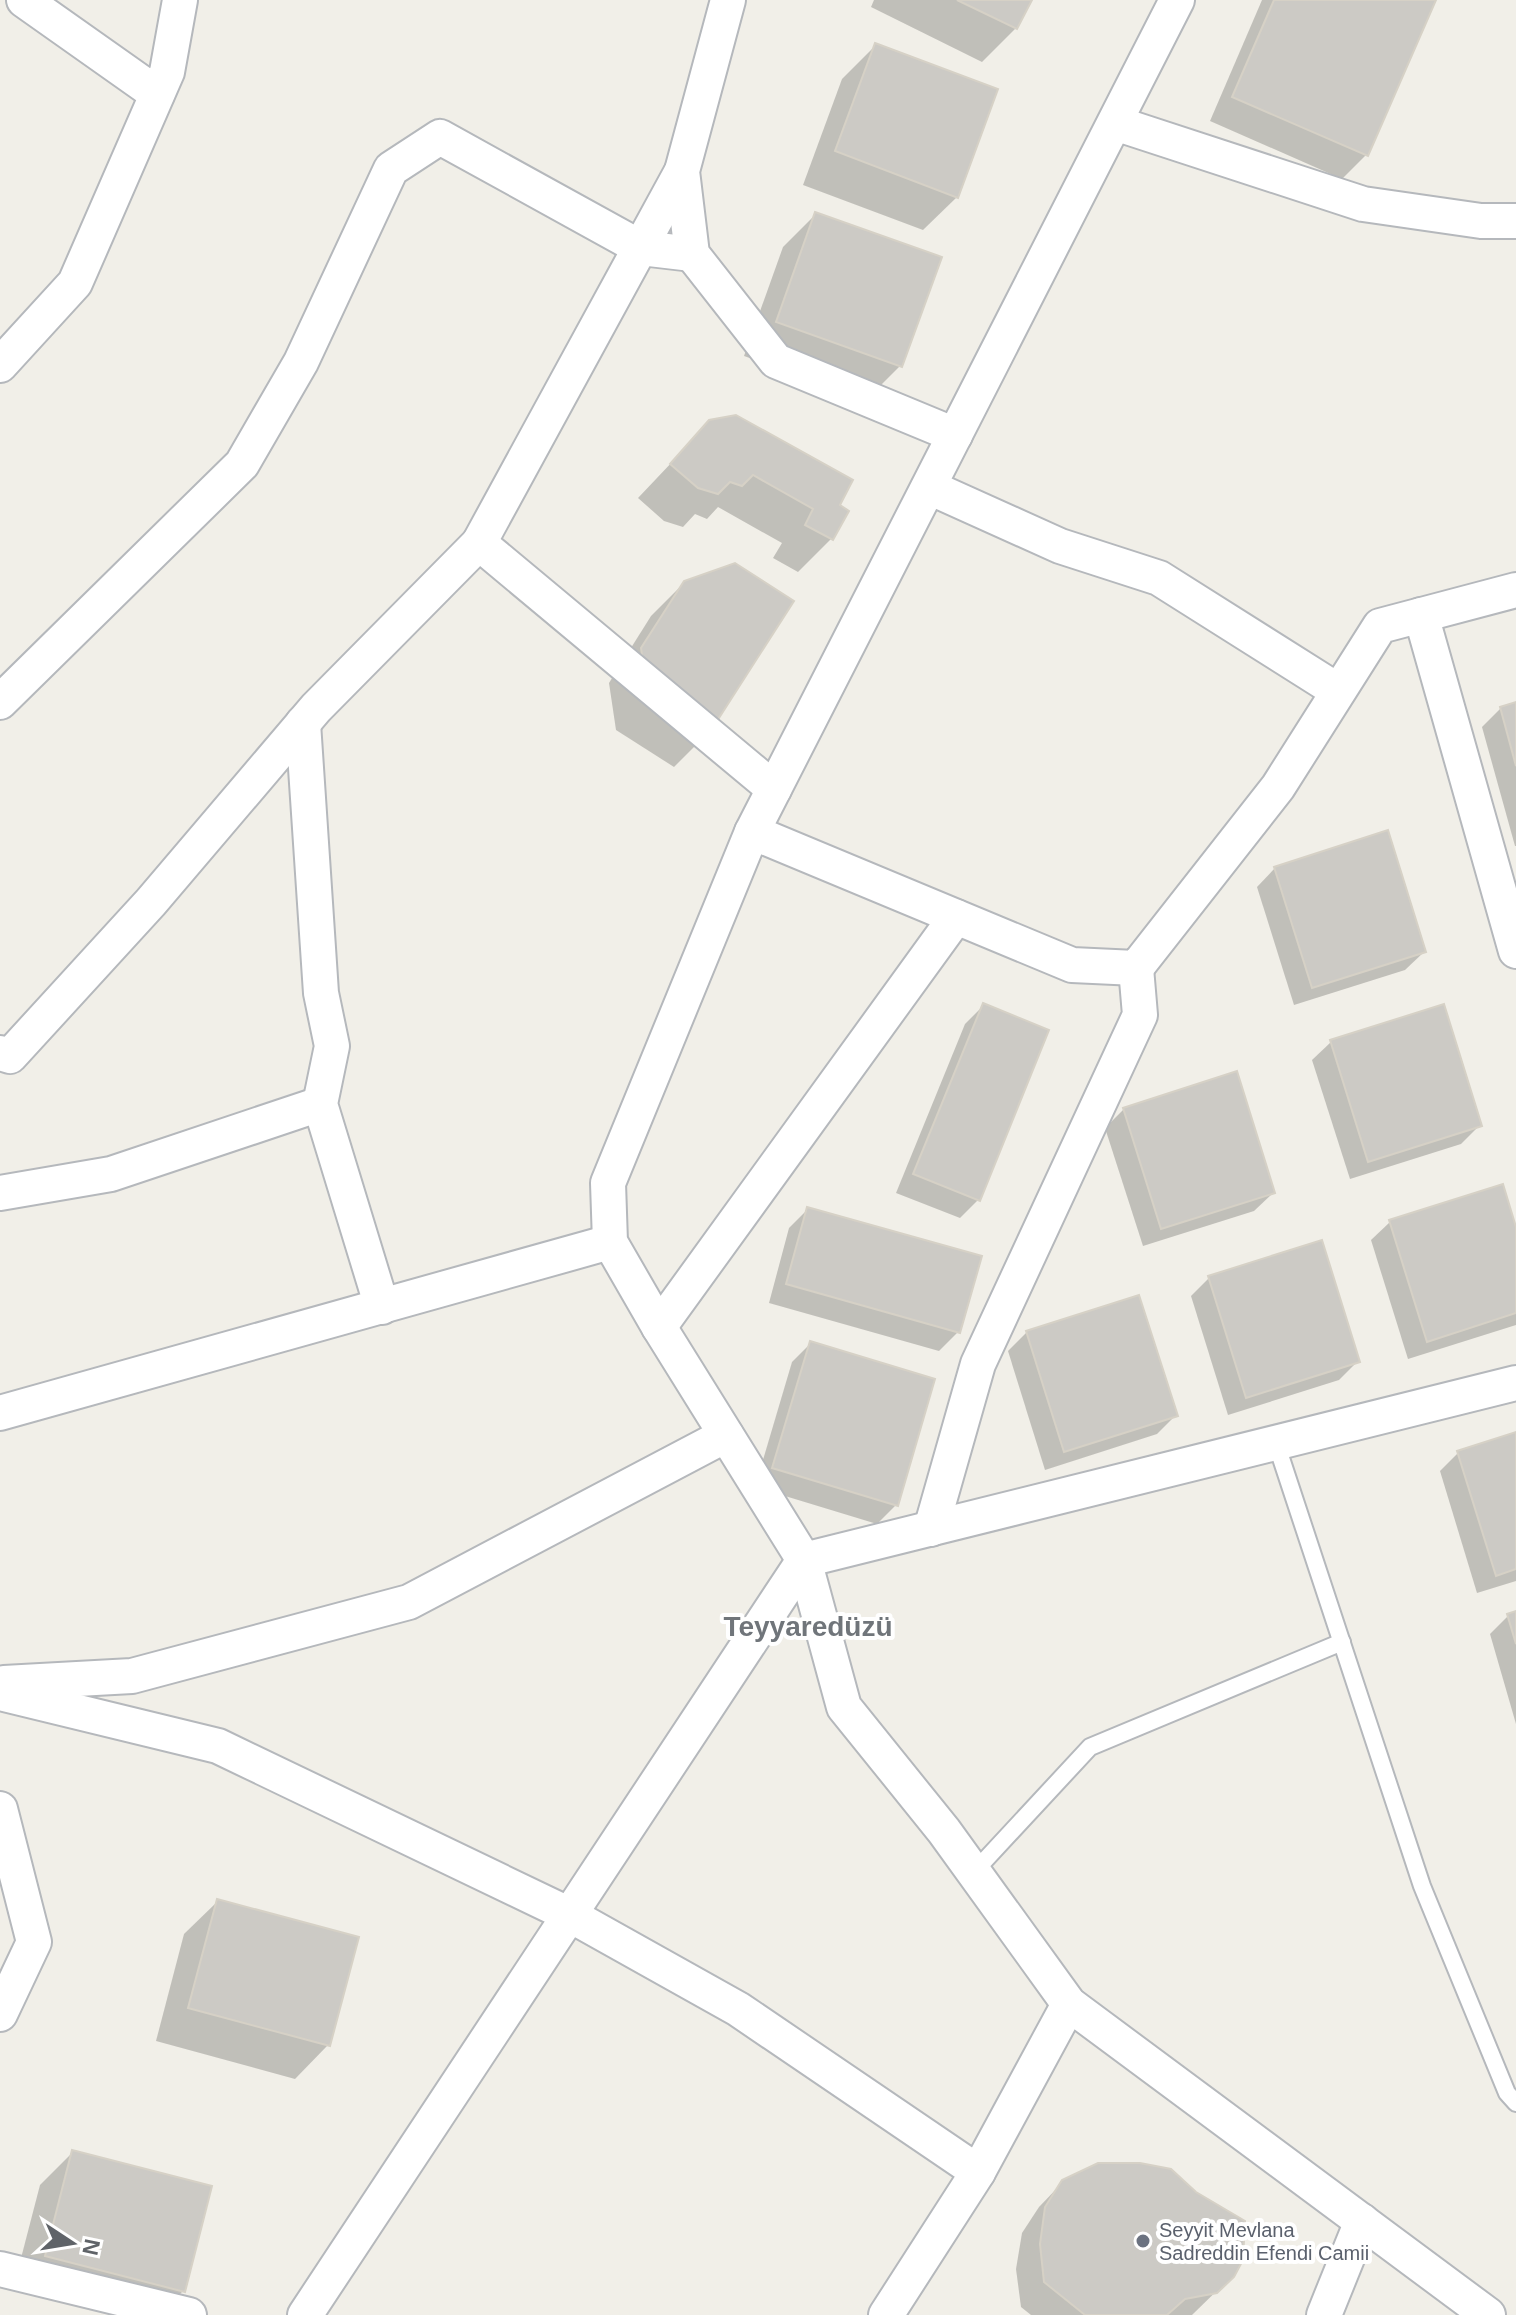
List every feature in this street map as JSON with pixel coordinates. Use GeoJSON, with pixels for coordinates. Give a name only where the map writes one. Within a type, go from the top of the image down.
{"type":"FeatureCollection","features":[{"type":"Feature","properties":{"kind":"street"},"geometry":{"type":"LineString","coordinates":[[24,0],[157,94]]}},
{"type":"Feature","properties":{"kind":"street"},"geometry":{"type":"LineString","coordinates":[[0,365],[75,283],[167,72],[180,0]]}},
{"type":"Feature","properties":{"kind":"street"},"geometry":{"type":"LineString","coordinates":[[0,1053],[10,1056],[151,902],[303,723],[479,543],[682,171],[728,0]]}},
{"type":"Feature","properties":{"kind":"street"},"geometry":{"type":"LineString","coordinates":[[1177,0],[752,832],[608,1183],[610,1242],[659,1327],[804,1560],[844,1707],[974,1872],[1069,2004],[1488,2315]]}},
{"type":"Feature","properties":{"kind":"street"},"geometry":{"type":"LineString","coordinates":[[1115,123],[1363,204],[1481,221],[1516,221]]}},
{"type":"Feature","properties":{"kind":"street"},"geometry":{"type":"LineString","coordinates":[[0,702],[242,464],[301,362],[391,169],[440,137],[641,248],[692,254]]}},
{"type":"Feature","properties":{"kind":"street"},"geometry":{"type":"LineString","coordinates":[[682,171],[692,254],[776,361],[955,435]]}},
{"type":"Feature","properties":{"kind":"street"},"geometry":{"type":"LineString","coordinates":[[929,487],[1060,546],[1159,578],[1338,691]]}},
{"type":"Feature","properties":{"kind":"street"},"geometry":{"type":"LineString","coordinates":[[479,543],[774,789]]}},
{"type":"Feature","properties":{"kind":"street"},"geometry":{"type":"LineString","coordinates":[[931,1529],[978,1364],[1140,1015],[1136,968],[1278,787],[1380,626],[1516,590]]}},
{"type":"Feature","properties":{"kind":"street"},"geometry":{"type":"LineString","coordinates":[[1421,615],[1516,951]]}},
{"type":"Feature","properties":{"kind":"street"},"geometry":{"type":"LineString","coordinates":[[303,723],[321,993],[332,1046],[320,1104],[382,1307]]}},
{"type":"Feature","properties":{"kind":"street"},"geometry":{"type":"LineString","coordinates":[[752,832],[1072,965],[1136,968]]}},
{"type":"Feature","properties":{"kind":"street"},"geometry":{"type":"LineString","coordinates":[[659,1327],[956,917]]}},
{"type":"Feature","properties":{"kind":"street"},"geometry":{"type":"LineString","coordinates":[[0,1193],[111,1174],[320,1104]]}},
{"type":"Feature","properties":{"kind":"street"},"geometry":{"type":"LineString","coordinates":[[0,1413],[610,1242]]}},
{"type":"Feature","properties":{"kind":"street"},"geometry":{"type":"LineString","coordinates":[[305,2315],[804,1560],[1516,1383]]}},
{"type":"Feature","properties":{"kind":"street"},"geometry":{"type":"LineString","coordinates":[[0,1683],[132,1676],[409,1602],[726,1435]]}},
{"type":"Feature","properties":{"kind":"street"},"geometry":{"type":"LineString","coordinates":[[0,1693],[218,1746],[570,1915],[738,2009],[978,2172]]}},
{"type":"Feature","properties":{"kind":"street"},"geometry":{"type":"LineString","coordinates":[[0,1809],[34,1942],[0,2014]]}},
{"type":"Feature","properties":{"kind":"street"},"geometry":{"type":"LineString","coordinates":[[886,2315],[978,2172],[1069,2004]]}},
{"type":"Feature","properties":{"kind":"street"},"geometry":{"type":"LineString","coordinates":[[1324,2315],[1362,2221]]}},
{"type":"Feature","properties":{"kind":"street"},"geometry":{"type":"LineString","coordinates":[[0,2269],[189,2315]]}},
{"type":"Feature","properties":{"kind":"lane"},"geometry":{"type":"LineString","coordinates":[[1276,1443],[1422,1886],[1507,2093],[1516,2103]]}},
{"type":"Feature","properties":{"kind":"lane"},"geometry":{"type":"LineString","coordinates":[[974,1872],[1090,1747],[1342,1642]]}},
{"type":"Feature","properties":{"kind":"building"},"geometry":{"type":"Polygon","coordinates":[[[957,0],[1032,0],[1017,29],[957,0]]]}},
{"type":"Feature","properties":{"kind":"building"},"geometry":{"type":"Polygon","coordinates":[[[1274,0],[1436,0],[1368,156],[1232,97],[1274,0]]]}},
{"type":"Feature","properties":{"kind":"building"},"geometry":{"type":"Polygon","coordinates":[[[875,43],[998,89],[958,198],[835,151],[875,43]]]}},
{"type":"Feature","properties":{"kind":"building"},"geometry":{"type":"Polygon","coordinates":[[[815,212],[942,257],[902,367],[776,322],[815,212]]]}},
{"type":"Feature","properties":{"kind":"building"},"geometry":{"type":"Polygon","coordinates":[[[736,415],[853,480],[840,505],[849,511],[833,540],[805,525],[813,509],[753,475],[742,486],[730,482],[718,494],[698,488],[670,464],[709,420],[736,415]]]}},
{"type":"Feature","properties":{"kind":"building"},"geometry":{"type":"Polygon","coordinates":[[[735,563],[794,601],[708,735],[648,697],[641,648],[684,581],[735,563]]]}},
{"type":"Feature","properties":{"kind":"building"},"geometry":{"type":"Polygon","coordinates":[[[1516,702],[1516,766],[1500,707],[1516,702]]]}},
{"type":"Feature","properties":{"kind":"building"},"geometry":{"type":"Polygon","coordinates":[[[1388,830],[1426,952],[1312,988],[1274,867],[1388,830]]]}},
{"type":"Feature","properties":{"kind":"building"},"geometry":{"type":"Polygon","coordinates":[[[983,1003],[1049,1030],[980,1201],[913,1174],[983,1003]]]}},
{"type":"Feature","properties":{"kind":"building"},"geometry":{"type":"Polygon","coordinates":[[[1444,1004],[1482,1126],[1368,1162],[1330,1040],[1444,1004]]]}},
{"type":"Feature","properties":{"kind":"building"},"geometry":{"type":"Polygon","coordinates":[[[1237,1071],[1275,1193],[1161,1229],[1123,1108],[1237,1071]]]}},
{"type":"Feature","properties":{"kind":"building"},"geometry":{"type":"Polygon","coordinates":[[[1503,1184],[1516,1227],[1516,1313],[1427,1342],[1389,1220],[1503,1184]]]}},
{"type":"Feature","properties":{"kind":"building"},"geometry":{"type":"Polygon","coordinates":[[[807,1207],[982,1256],[960,1333],[786,1284],[807,1207]]]}},
{"type":"Feature","properties":{"kind":"building"},"geometry":{"type":"Polygon","coordinates":[[[1322,1240],[1360,1362],[1246,1398],[1208,1276],[1322,1240]]]}},
{"type":"Feature","properties":{"kind":"building"},"geometry":{"type":"Polygon","coordinates":[[[1139,1295],[1178,1416],[1064,1452],[1026,1331],[1139,1295]]]}},
{"type":"Feature","properties":{"kind":"building"},"geometry":{"type":"Polygon","coordinates":[[[810,1341],[935,1379],[898,1506],[772,1468],[810,1341]]]}},
{"type":"Feature","properties":{"kind":"building"},"geometry":{"type":"Polygon","coordinates":[[[1516,1432],[1516,1569],[1496,1576],[1457,1451],[1516,1432]]]}},
{"type":"Feature","properties":{"kind":"building"},"geometry":{"type":"Polygon","coordinates":[[[1516,1611],[1516,1644],[1507,1614],[1516,1611]]]}},
{"type":"Feature","properties":{"kind":"building"},"geometry":{"type":"Polygon","coordinates":[[[217,1899],[359,1937],[330,2046],[188,2008],[217,1899]]]}},
{"type":"Feature","properties":{"kind":"building"},"geometry":{"type":"Polygon","coordinates":[[[72,2150],[212,2186],[185,2292],[45,2256],[72,2150]]]}},
{"type":"Feature","properties":{"kind":"building","name":"Seyyit Mevlana Sadreddin Efendi Camii"},"geometry":{"type":"Polygon","coordinates":[[[1098,2163],[1140,2163],[1171,2169],[1196,2192],[1245,2221],[1243,2260],[1234,2277],[1217,2293],[1185,2299],[1167,2315],[1085,2315],[1044,2282],[1040,2244],[1045,2207],[1062,2180],[1098,2163]]]}},
{"type":"Feature","properties":{"kind":"place","name":"Seyyit Mevlana Sadreddin Efendi Camii"},"geometry":{"type":"Point","coordinates":[1143,2241]}},
{"type":"Feature","properties":{"kind":"district","name":"Teyyaredüzü"},"geometry":{"type":"Point","coordinates":[808,1626]}}]}
